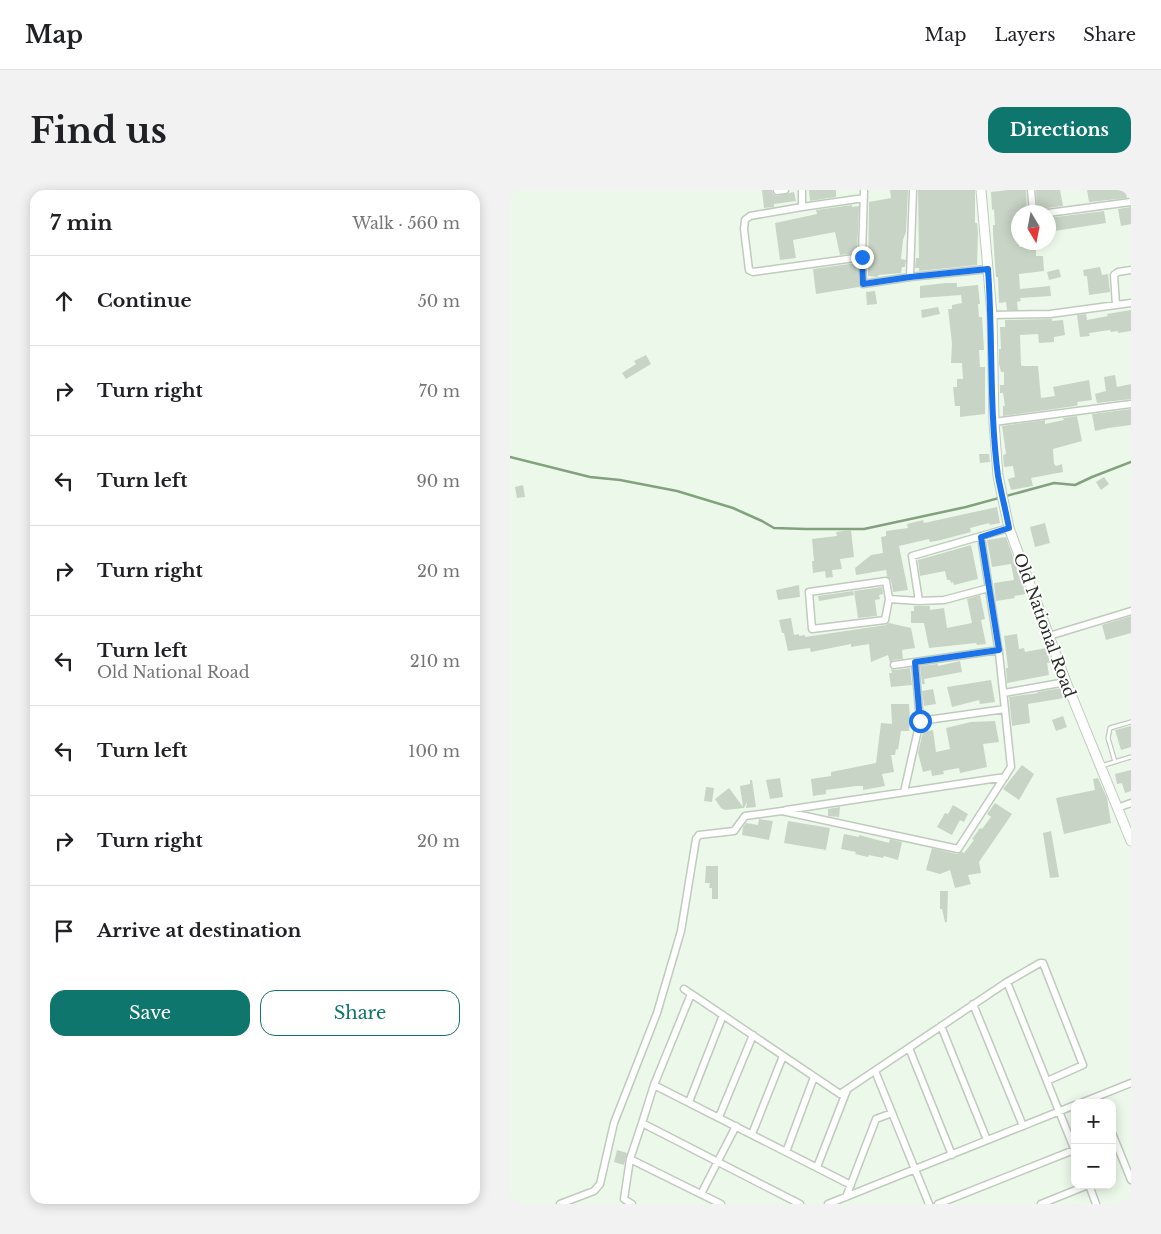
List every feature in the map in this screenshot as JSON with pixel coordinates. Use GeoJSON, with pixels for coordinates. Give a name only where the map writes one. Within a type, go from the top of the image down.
{"type":"FeatureCollection","features":[{"type":"Feature","properties":{"kind":"main road","name":"Old National Road"},"geometry":{"type":"LineString","coordinates":[[981,190],[992,315],[994,422],[998,476],[1009,528],[1066,682],[1131,841]]}},
{"type":"Feature","properties":{"kind":"street"},"geometry":{"type":"LineString","coordinates":[[777,191],[785,190]]}},
{"type":"Feature","properties":{"kind":"street"},"geometry":{"type":"LineString","coordinates":[[802,190],[802,207]]}},
{"type":"Feature","properties":{"kind":"street"},"geometry":{"type":"LineString","coordinates":[[864,190],[863,284],[988,269]]}},
{"type":"Feature","properties":{"kind":"street"},"geometry":{"type":"LineString","coordinates":[[910,277],[913,190]]}},
{"type":"Feature","properties":{"kind":"street"},"geometry":{"type":"LineString","coordinates":[[1031,190],[1032,205]]}},
{"type":"Feature","properties":{"kind":"street"},"geometry":{"type":"LineString","coordinates":[[862,257],[753,272],[749,270],[744,229],[745,220],[750,216],[864,198]]}},
{"type":"Feature","properties":{"kind":"street"},"geometry":{"type":"LineString","coordinates":[[1056,212],[1131,202]]}},
{"type":"Feature","properties":{"kind":"street"},"geometry":{"type":"LineString","coordinates":[[1116,305],[1114,275],[1118,272],[1131,270]]}},
{"type":"Feature","properties":{"kind":"street"},"geometry":{"type":"LineString","coordinates":[[992,315],[1050,314],[1131,303]]}},
{"type":"Feature","properties":{"kind":"street"},"geometry":{"type":"LineString","coordinates":[[994,422],[1131,404]]}},
{"type":"Feature","properties":{"kind":"street"},"geometry":{"type":"LineString","coordinates":[[919,601],[912,556],[1009,528]]}},
{"type":"Feature","properties":{"kind":"street"},"geometry":{"type":"LineString","coordinates":[[782,811],[958,849],[1011,767],[999,650],[981,537]]}},
{"type":"Feature","properties":{"kind":"street"},"geometry":{"type":"LineString","coordinates":[[886,581],[888,599],[885,620],[812,629],[809,592],[886,581]]}},
{"type":"Feature","properties":{"kind":"street"},"geometry":{"type":"LineString","coordinates":[[888,599],[944,600],[989,588]]}},
{"type":"Feature","properties":{"kind":"street"},"geometry":{"type":"LineString","coordinates":[[1049,636],[1131,611]]}},
{"type":"Feature","properties":{"kind":"street"},"geometry":{"type":"LineString","coordinates":[[894,665],[999,650]]}},
{"type":"Feature","properties":{"kind":"street"},"geometry":{"type":"LineString","coordinates":[[904,792],[920,721],[915,662]]}},
{"type":"Feature","properties":{"kind":"street"},"geometry":{"type":"LineString","coordinates":[[1004,693],[1066,682]]}},
{"type":"Feature","properties":{"kind":"street"},"geometry":{"type":"LineString","coordinates":[[920,721],[1005,709]]}},
{"type":"Feature","properties":{"kind":"street"},"geometry":{"type":"LineString","coordinates":[[560,1204],[594,1191],[600,1184],[614,1123],[657,1013],[681,931],[696,839],[699,835],[734,831],[745,816],[1005,777]]}},
{"type":"Feature","properties":{"kind":"street"},"geometry":{"type":"LineString","coordinates":[[1117,808],[1131,803]]}},
{"type":"Feature","properties":{"kind":"street"},"geometry":{"type":"LineString","coordinates":[[684,989],[840,1094],[1007,982],[1042,963],[1083,1065],[1047,1081]]}},
{"type":"Feature","properties":{"kind":"street"},"geometry":{"type":"LineString","coordinates":[[1007,982],[1059,1112],[1071,1135]]}},
{"type":"Feature","properties":{"kind":"street"},"geometry":{"type":"LineString","coordinates":[[632,1204],[624,1199],[630,1159],[654,1085],[691,994]]}},
{"type":"Feature","properties":{"kind":"street"},"geometry":{"type":"LineString","coordinates":[[974,1004],[1023,1126]]}},
{"type":"Feature","properties":{"kind":"street"},"geometry":{"type":"LineString","coordinates":[[689,1102],[723,1015]]}},
{"type":"Feature","properties":{"kind":"street"},"geometry":{"type":"LineString","coordinates":[[941,1026],[987,1140]]}},
{"type":"Feature","properties":{"kind":"street"},"geometry":{"type":"LineString","coordinates":[[719,1117],[753,1035]]}},
{"type":"Feature","properties":{"kind":"street"},"geometry":{"type":"LineString","coordinates":[[909,1048],[952,1155]]}},
{"type":"Feature","properties":{"kind":"street"},"geometry":{"type":"LineString","coordinates":[[752,1134],[783,1056]]}},
{"type":"Feature","properties":{"kind":"street"},"geometry":{"type":"LineString","coordinates":[[875,1071],[929,1204]]}},
{"type":"Feature","properties":{"kind":"street"},"geometry":{"type":"LineString","coordinates":[[786,1152],[814,1076]]}},
{"type":"Feature","properties":{"kind":"street"},"geometry":{"type":"LineString","coordinates":[[1091,1099],[1131,1082]]}},
{"type":"Feature","properties":{"kind":"street"},"geometry":{"type":"LineString","coordinates":[[654,1085],[851,1185]]}},
{"type":"Feature","properties":{"kind":"street"},"geometry":{"type":"LineString","coordinates":[[817,1168],[847,1089]]}},
{"type":"Feature","properties":{"kind":"street"},"geometry":{"type":"LineString","coordinates":[[828,1204],[845,1200],[915,1169],[1071,1107]]}},
{"type":"Feature","properties":{"kind":"street"},"geometry":{"type":"LineString","coordinates":[[845,1200],[876,1119],[892,1113]]}},
{"type":"Feature","properties":{"kind":"street"},"geometry":{"type":"LineString","coordinates":[[642,1123],[800,1204]]}},
{"type":"Feature","properties":{"kind":"street"},"geometry":{"type":"LineString","coordinates":[[701,1194],[736,1126]]}},
{"type":"Feature","properties":{"kind":"street"},"geometry":{"type":"LineString","coordinates":[[1116,1143],[1131,1180]]}},
{"type":"Feature","properties":{"kind":"street"},"geometry":{"type":"LineString","coordinates":[[938,1204],[1071,1151]]}},
{"type":"Feature","properties":{"kind":"street"},"geometry":{"type":"LineString","coordinates":[[630,1159],[721,1204]]}},
{"type":"Feature","properties":{"kind":"street"},"geometry":{"type":"LineString","coordinates":[[1041,1204],[1078,1189]]}},
{"type":"Feature","properties":{"kind":"street"},"geometry":{"type":"LineString","coordinates":[[1090,1189],[1096,1204]]}},
{"type":"Feature","properties":{"kind":"lane"},"geometry":{"type":"LineString","coordinates":[[1115,762],[1108,738],[1110,728],[1131,722]]}},
{"type":"Feature","properties":{"kind":"lane"},"geometry":{"type":"LineString","coordinates":[[1100,766],[1131,757]]}},
{"type":"Feature","properties":{"kind":"building"},"geometry":{"type":"Polygon","coordinates":[[[762,190],[772,190],[773,194],[777,196],[794,192],[796,201],[774,204],[774,207],[764,208],[762,190]]]}},
{"type":"Feature","properties":{"kind":"building"},"geometry":{"type":"Polygon","coordinates":[[[809,190],[836,190],[836,197],[810,201],[809,190]]]}},
{"type":"Feature","properties":{"kind":"building"},"geometry":{"type":"Polygon","coordinates":[[[890,190],[908,190],[906,232],[901,259],[906,260],[905,267],[902,267],[901,273],[879,275],[877,277],[868,276],[869,202],[891,198],[890,190]]]}},
{"type":"Feature","properties":{"kind":"building"},"geometry":{"type":"Polygon","coordinates":[[[918,190],[975,190],[975,223],[977,223],[978,233],[977,265],[919,271],[919,268],[915,268],[916,258],[919,258],[918,190]]]}},
{"type":"Feature","properties":{"kind":"building"},"geometry":{"type":"Polygon","coordinates":[[[1026,190],[1027,205],[1011,205],[1011,250],[1036,250],[1036,256],[1043,256],[1044,271],[1019,274],[1020,289],[1050,286],[1051,296],[1020,298],[1021,301],[1017,302],[1018,310],[1007,310],[1006,302],[999,303],[993,233],[993,225],[995,225],[994,209],[992,210],[991,192],[1026,190]]]}},
{"type":"Feature","properties":{"kind":"building"},"geometry":{"type":"Polygon","coordinates":[[[1036,190],[1060,190],[1063,206],[1037,205],[1036,190]]]}},
{"type":"Feature","properties":{"kind":"building"},"geometry":{"type":"Polygon","coordinates":[[[1087,190],[1125,190],[1127,198],[1089,202],[1087,190]]]}},
{"type":"Feature","properties":{"kind":"building"},"geometry":{"type":"Polygon","coordinates":[[[852,205],[852,207],[859,206],[857,253],[840,255],[835,232],[793,240],[796,258],[780,260],[775,223],[817,214],[816,210],[852,205]]]}},
{"type":"Feature","properties":{"kind":"building"},"geometry":{"type":"Polygon","coordinates":[[[1131,207],[1131,224],[1121,226],[1118,209],[1131,207]]]}},
{"type":"Feature","properties":{"kind":"building"},"geometry":{"type":"Polygon","coordinates":[[[1104,211],[1106,223],[1056,231],[1056,217],[1104,211]]]}},
{"type":"Feature","properties":{"kind":"building"},"geometry":{"type":"Polygon","coordinates":[[[857,263],[859,287],[816,294],[813,269],[857,263]]]}},
{"type":"Feature","properties":{"kind":"building"},"geometry":{"type":"Polygon","coordinates":[[[1100,267],[1102,275],[1108,274],[1110,292],[1089,295],[1087,276],[1084,276],[1083,270],[1100,267]]]}},
{"type":"Feature","properties":{"kind":"building"},"geometry":{"type":"Polygon","coordinates":[[[1059,269],[1061,277],[1049,280],[1047,272],[1059,269]]]}},
{"type":"Feature","properties":{"kind":"building"},"geometry":{"type":"Polygon","coordinates":[[[957,283],[957,287],[978,285],[979,317],[982,317],[984,350],[979,350],[980,367],[985,367],[985,414],[960,417],[960,406],[955,406],[953,387],[957,387],[957,379],[963,379],[962,363],[951,363],[952,343],[948,309],[952,309],[952,305],[962,303],[961,295],[920,298],[920,286],[957,283]]]}},
{"type":"Feature","properties":{"kind":"building"},"geometry":{"type":"Polygon","coordinates":[[[875,291],[877,304],[867,305],[866,292],[875,291]]]}},
{"type":"Feature","properties":{"kind":"building"},"geometry":{"type":"Polygon","coordinates":[[[938,307],[940,314],[922,318],[921,310],[938,307]]]}},
{"type":"Feature","properties":{"kind":"building"},"geometry":{"type":"Polygon","coordinates":[[[1131,310],[1131,331],[1118,333],[1118,331],[1111,332],[1110,330],[1089,333],[1090,336],[1080,337],[1077,315],[1086,314],[1087,320],[1131,310]]]}},
{"type":"Feature","properties":{"kind":"building"},"geometry":{"type":"Polygon","coordinates":[[[1052,319],[1052,321],[1063,320],[1065,335],[1054,337],[1054,342],[1039,343],[1038,334],[1020,335],[1021,365],[1038,366],[1041,398],[1055,396],[1053,387],[1089,380],[1092,400],[1077,402],[1078,405],[1075,406],[1003,416],[1003,406],[1005,406],[1003,393],[1000,393],[1000,385],[1004,385],[1004,372],[1001,372],[999,364],[999,349],[1001,349],[1000,327],[1005,327],[1005,320],[1052,319]]]}},
{"type":"Feature","properties":{"kind":"building"},"geometry":{"type":"Polygon","coordinates":[[[646,355],[651,364],[626,379],[622,373],[636,364],[634,361],[646,355]]]}},
{"type":"Feature","properties":{"kind":"building"},"geometry":{"type":"Polygon","coordinates":[[[1115,375],[1117,387],[1131,384],[1131,399],[1097,403],[1095,394],[1106,391],[1104,377],[1115,375]]]}},
{"type":"Feature","properties":{"kind":"building"},"geometry":{"type":"Polygon","coordinates":[[[1131,409],[1131,425],[1095,431],[1092,414],[1131,409]]]}},
{"type":"Feature","properties":{"kind":"building"},"geometry":{"type":"Polygon","coordinates":[[[1077,416],[1082,441],[1053,449],[1054,464],[1056,466],[1062,464],[1063,472],[1031,478],[1033,486],[1011,490],[1008,479],[1015,477],[1013,466],[1004,467],[1003,455],[1006,454],[1002,426],[1045,420],[1045,424],[1077,416]]]}},
{"type":"Feature","properties":{"kind":"building"},"geometry":{"type":"Polygon","coordinates":[[[979,454],[989,454],[990,462],[980,463],[979,454]]]}},
{"type":"Feature","properties":{"kind":"building"},"geometry":{"type":"Polygon","coordinates":[[[1104,477],[1109,484],[1101,490],[1096,482],[1104,477]]]}},
{"type":"Feature","properties":{"kind":"building"},"geometry":{"type":"Polygon","coordinates":[[[523,485],[525,497],[517,498],[515,487],[523,485]]]}},
{"type":"Feature","properties":{"kind":"building"},"geometry":{"type":"Polygon","coordinates":[[[997,507],[1000,523],[990,525],[989,523],[970,528],[971,532],[941,540],[930,542],[929,539],[899,546],[908,590],[893,592],[891,580],[887,576],[886,570],[856,575],[855,568],[871,555],[883,553],[881,537],[886,536],[886,531],[908,528],[907,524],[923,520],[924,523],[997,507]]]}},
{"type":"Feature","properties":{"kind":"building"},"geometry":{"type":"Polygon","coordinates":[[[1045,523],[1050,543],[1035,547],[1030,527],[1045,523]]]}},
{"type":"Feature","properties":{"kind":"building"},"geometry":{"type":"Polygon","coordinates":[[[851,530],[854,557],[840,559],[842,569],[832,570],[833,577],[826,578],[825,571],[813,573],[812,539],[837,536],[836,532],[851,530]]]}},
{"type":"Feature","properties":{"kind":"building"},"geometry":{"type":"Polygon","coordinates":[[[1006,537],[1026,594],[996,601],[994,583],[1014,580],[1011,564],[992,567],[987,540],[1006,537]]]}},
{"type":"Feature","properties":{"kind":"building"},"geometry":{"type":"Polygon","coordinates":[[[971,545],[978,579],[954,585],[953,582],[951,583],[950,580],[947,580],[945,571],[920,576],[918,560],[971,545]]]}},
{"type":"Feature","properties":{"kind":"building"},"geometry":{"type":"Polygon","coordinates":[[[799,585],[800,597],[778,600],[776,590],[799,585]]]}},
{"type":"Feature","properties":{"kind":"building"},"geometry":{"type":"Polygon","coordinates":[[[882,587],[883,594],[879,595],[880,599],[875,600],[877,616],[858,618],[854,591],[882,587]]]}},
{"type":"Feature","properties":{"kind":"building"},"geometry":{"type":"Polygon","coordinates":[[[853,591],[854,595],[819,601],[818,596],[853,591]]]}},
{"type":"Feature","properties":{"kind":"building"},"geometry":{"type":"Polygon","coordinates":[[[980,595],[985,619],[981,620],[986,644],[977,645],[976,643],[929,648],[924,623],[911,623],[911,611],[914,611],[914,606],[930,606],[930,610],[944,608],[947,628],[972,623],[967,599],[980,595]]]}},
{"type":"Feature","properties":{"kind":"building"},"geometry":{"type":"Polygon","coordinates":[[[1131,616],[1131,633],[1106,640],[1102,625],[1131,616]]]}},
{"type":"Feature","properties":{"kind":"building"},"geometry":{"type":"Polygon","coordinates":[[[791,618],[794,635],[805,635],[805,637],[889,623],[911,628],[915,648],[902,650],[903,659],[893,660],[890,663],[888,655],[871,662],[869,644],[851,647],[851,644],[811,652],[810,648],[788,651],[779,620],[791,618]]]}},
{"type":"Feature","properties":{"kind":"building"},"geometry":{"type":"Polygon","coordinates":[[[1017,634],[1019,649],[1024,648],[1025,652],[1046,648],[1050,663],[1047,663],[1049,675],[1007,683],[1006,668],[1008,668],[1004,636],[1017,634]]]}},
{"type":"Feature","properties":{"kind":"building"},"geometry":{"type":"Polygon","coordinates":[[[960,661],[962,672],[924,679],[925,684],[922,684],[920,666],[938,664],[938,666],[960,661]]]}},
{"type":"Feature","properties":{"kind":"building"},"geometry":{"type":"Polygon","coordinates":[[[910,668],[912,685],[891,687],[889,673],[892,673],[891,669],[910,668]]]}},
{"type":"Feature","properties":{"kind":"building"},"geometry":{"type":"Polygon","coordinates":[[[991,680],[995,702],[980,704],[979,700],[952,707],[947,687],[991,680]]]}},
{"type":"Feature","properties":{"kind":"building"},"geometry":{"type":"Polygon","coordinates":[[[1062,688],[1064,698],[1028,704],[1030,723],[1012,726],[1009,697],[1062,688]]]}},
{"type":"Feature","properties":{"kind":"building"},"geometry":{"type":"Polygon","coordinates":[[[933,689],[936,704],[924,706],[922,691],[933,689]]]}},
{"type":"Feature","properties":{"kind":"building"},"geometry":{"type":"Polygon","coordinates":[[[891,704],[909,704],[910,719],[909,731],[901,731],[898,750],[896,749],[895,755],[891,755],[894,772],[882,774],[885,786],[863,790],[863,786],[856,786],[826,790],[826,794],[813,796],[811,779],[831,776],[831,772],[876,763],[881,723],[892,724],[891,704]]]}},
{"type":"Feature","properties":{"kind":"building"},"geometry":{"type":"Polygon","coordinates":[[[1063,716],[1067,727],[1056,731],[1052,720],[1063,716]]]}},
{"type":"Feature","properties":{"kind":"building"},"geometry":{"type":"Polygon","coordinates":[[[995,721],[999,742],[983,744],[987,767],[960,773],[959,768],[943,771],[944,774],[932,776],[931,770],[923,772],[918,753],[923,732],[933,730],[936,752],[950,749],[946,728],[971,722],[995,721]]]}},
{"type":"Feature","properties":{"kind":"building"},"geometry":{"type":"Polygon","coordinates":[[[1131,726],[1131,747],[1121,750],[1115,730],[1131,726]]]}},
{"type":"Feature","properties":{"kind":"building"},"geometry":{"type":"Polygon","coordinates":[[[1022,765],[1034,774],[1019,800],[1003,789],[1022,765]]]}},
{"type":"Feature","properties":{"kind":"building"},"geometry":{"type":"Polygon","coordinates":[[[1131,770],[1131,791],[1125,793],[1122,783],[1117,784],[1115,774],[1131,770]]]}},
{"type":"Feature","properties":{"kind":"building"},"geometry":{"type":"Polygon","coordinates":[[[780,778],[783,797],[770,799],[766,780],[780,778]]]}},
{"type":"Feature","properties":{"kind":"building"},"geometry":{"type":"Polygon","coordinates":[[[1098,778],[1107,798],[1111,823],[1064,834],[1056,798],[1095,790],[1093,779],[1098,778]]]}},
{"type":"Feature","properties":{"kind":"building"},"geometry":{"type":"Polygon","coordinates":[[[750,780],[752,780],[756,807],[746,808],[747,802],[744,808],[725,810],[721,808],[715,799],[729,788],[743,807],[740,786],[750,784],[750,780]]]}},
{"type":"Feature","properties":{"kind":"building"},"geometry":{"type":"Polygon","coordinates":[[[706,787],[714,788],[712,802],[704,801],[706,787]]]}},
{"type":"Feature","properties":{"kind":"building"},"geometry":{"type":"Polygon","coordinates":[[[995,803],[1012,814],[979,862],[981,873],[968,875],[971,884],[955,888],[950,870],[940,874],[926,870],[932,848],[957,854],[964,853],[980,828],[982,829],[991,817],[987,814],[995,803]]]}},
{"type":"Feature","properties":{"kind":"building"},"geometry":{"type":"Polygon","coordinates":[[[953,805],[968,814],[964,822],[960,820],[952,835],[937,827],[945,813],[948,814],[953,805]]]}},
{"type":"Feature","properties":{"kind":"building"},"geometry":{"type":"Polygon","coordinates":[[[840,807],[839,817],[828,816],[828,809],[840,807]]]}},
{"type":"Feature","properties":{"kind":"building"},"geometry":{"type":"Polygon","coordinates":[[[759,819],[773,821],[769,840],[742,835],[743,827],[746,823],[758,825],[759,819]]]}},
{"type":"Feature","properties":{"kind":"building"},"geometry":{"type":"Polygon","coordinates":[[[788,821],[830,828],[826,850],[784,843],[788,821]]]}},
{"type":"Feature","properties":{"kind":"building"},"geometry":{"type":"Polygon","coordinates":[[[1051,831],[1059,877],[1050,878],[1043,833],[1051,831]]]}},
{"type":"Feature","properties":{"kind":"building"},"geometry":{"type":"Polygon","coordinates":[[[844,834],[859,837],[859,835],[889,843],[890,839],[902,842],[898,860],[884,856],[883,858],[869,855],[868,857],[841,849],[844,834]]]}},
{"type":"Feature","properties":{"kind":"building"},"geometry":{"type":"Polygon","coordinates":[[[706,866],[718,866],[718,899],[712,899],[712,888],[709,888],[710,883],[705,883],[706,866]]]}},
{"type":"Feature","properties":{"kind":"building"},"geometry":{"type":"Polygon","coordinates":[[[940,891],[948,891],[947,922],[945,922],[942,909],[940,909],[940,891]]]}},
{"type":"Feature","properties":{"kind":"building"},"geometry":{"type":"Polygon","coordinates":[[[617,1150],[627,1153],[624,1165],[614,1162],[617,1150]]]}},
{"type":"Feature","properties":{"kind":"waterway"},"geometry":{"type":"LineString","coordinates":[[510,457],[590,477],[620,480],[677,491],[733,508],[774,528],[806,529],[864,529],[966,507],[1054,483],[1075,485],[1131,462]]}},
{"type":"Feature","properties":{"kind":"route"},"geometry":{"type":"LineString","coordinates":[[862,257],[863,284],[988,269],[992,315],[994,422],[998,476],[1009,528],[981,537],[999,650],[915,662],[920,721]]}}]}
